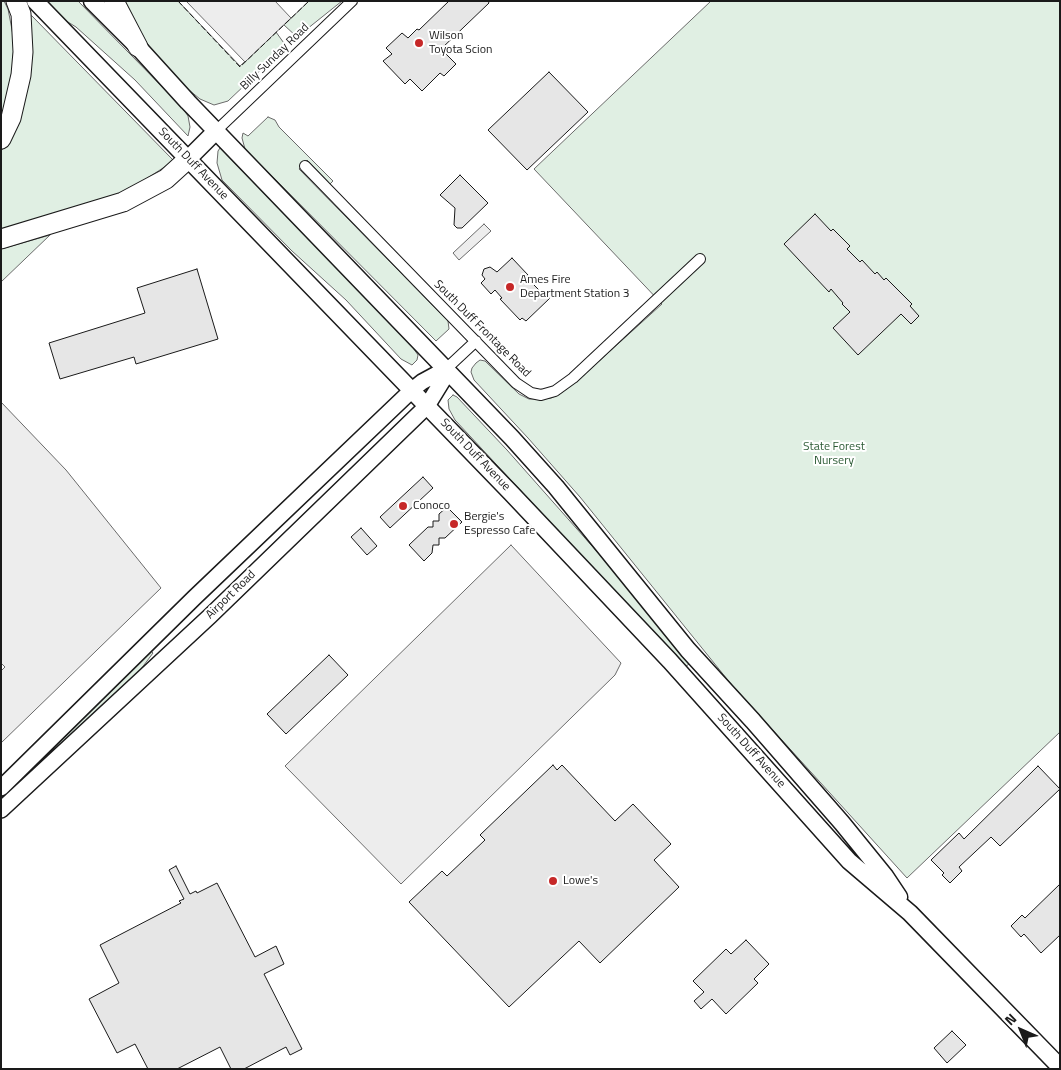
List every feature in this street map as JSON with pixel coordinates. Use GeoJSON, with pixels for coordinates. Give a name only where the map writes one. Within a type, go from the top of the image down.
{"type":"FeatureCollection","features":[{"type":"Feature","properties":{"kind":"highway"},"geometry":{"type":"LineString","coordinates":[[1,138],[11,118],[21,75],[23,52],[21,14],[16,1]]}},
{"type":"Feature","properties":{"kind":"highway"},"geometry":{"type":"LineString","coordinates":[[114,1],[138,47]]}},
{"type":"Feature","properties":{"kind":"highway"},"geometry":{"type":"LineString","coordinates":[[1,239],[123,202],[166,179],[188,159]]}},
{"type":"Feature","properties":{"kind":"main road","name":"South Duff Avenue"},"geometry":{"type":"LineString","coordinates":[[34,1],[428,406],[626,614],[771,772],[849,861],[910,913],[1060,1067]]}},
{"type":"Feature","properties":{"kind":"main road","name":"South Duff Avenue"},"geometry":{"type":"LineString","coordinates":[[92,1],[512,438],[556,487],[688,650],[842,823],[885,876],[910,913]]}},
{"type":"Feature","properties":{"kind":"main road"},"geometry":{"type":"LineString","coordinates":[[188,159],[216,131]]}},
{"type":"Feature","properties":{"kind":"main road","name":"Airport Road"},"geometry":{"type":"LineString","coordinates":[[1,788],[194,598],[412,390],[422,382],[446,369]]}},
{"type":"Feature","properties":{"kind":"main road","name":"Airport Road"},"geometry":{"type":"LineString","coordinates":[[1,810],[217,609],[428,406],[443,380],[446,369]]}},
{"type":"Feature","properties":{"kind":"street","name":"Billy Sunday Road"},"geometry":{"type":"LineString","coordinates":[[216,131],[352,1]]}},
{"type":"Feature","properties":{"kind":"street","name":"South Duff Frontage Road"},"geometry":{"type":"LineString","coordinates":[[305,166],[516,384],[531,393],[541,394],[555,391],[573,378],[700,259]]}},
{"type":"Feature","properties":{"kind":"street","name":"Airport Road"},"geometry":{"type":"LineString","coordinates":[[446,369],[476,341]]}},
{"type":"Feature","properties":{"kind":"green space"},"geometry":{"type":"Polygon","coordinates":[[[1,1],[4,1],[8,9],[14,40],[12,85],[1,118],[1,1]]]}},
{"type":"Feature","properties":{"kind":"green space"},"geometry":{"type":"Polygon","coordinates":[[[46,1],[78,1],[182,107],[188,116],[190,127],[188,136],[135,80],[76,27],[63,19],[46,1]]]}},
{"type":"Feature","properties":{"kind":"green space"},"geometry":{"type":"Polygon","coordinates":[[[122,1],[178,1],[240,66],[276,32],[286,46],[228,101],[214,105],[200,99],[184,86],[157,58],[136,27],[122,1]]]}},
{"type":"Feature","properties":{"kind":"green space"},"geometry":{"type":"Polygon","coordinates":[[[309,1],[342,1],[297,37],[284,25],[309,1]]]}},
{"type":"Feature","properties":{"kind":"green space","name":"State Forest Nursery"},"geometry":{"type":"Polygon","coordinates":[[[711,1],[1060,1],[1060,732],[907,878],[731,684],[580,497],[474,380],[471,372],[476,363],[480,360],[485,361],[519,394],[529,399],[551,398],[577,381],[662,304],[534,169],[711,1]]]}},
{"type":"Feature","properties":{"kind":"green space"},"geometry":{"type":"Polygon","coordinates":[[[27,14],[32,16],[174,161],[127,191],[1,231],[1,151],[5,146],[27,14]]]}},
{"type":"Feature","properties":{"kind":"green space"},"geometry":{"type":"Polygon","coordinates":[[[268,117],[275,120],[279,127],[333,181],[330,184],[307,160],[299,169],[448,321],[449,329],[436,341],[245,149],[242,138],[243,133],[248,136],[268,117]]]}},
{"type":"Feature","properties":{"kind":"green space"},"geometry":{"type":"Polygon","coordinates":[[[220,148],[409,342],[418,355],[417,360],[412,365],[401,359],[346,300],[292,251],[222,180],[217,163],[220,148]]]}},
{"type":"Feature","properties":{"kind":"green space"},"geometry":{"type":"Polygon","coordinates":[[[50,235],[1,282],[1,249],[50,235]]]}},
{"type":"Feature","properties":{"kind":"green space"},"geometry":{"type":"Polygon","coordinates":[[[453,395],[507,450],[623,581],[689,664],[685,667],[455,420],[449,409],[448,400],[453,395]]]}},
{"type":"Feature","properties":{"kind":"green space"},"geometry":{"type":"Polygon","coordinates":[[[151,651],[153,653],[135,677],[44,760],[42,757],[151,651]]]}},
{"type":"Feature","properties":{"kind":"shaded area"},"geometry":{"type":"Polygon","coordinates":[[[186,1],[275,1],[291,18],[245,62],[186,1]]]}},
{"type":"Feature","properties":{"kind":"shaded area"},"geometry":{"type":"Polygon","coordinates":[[[484,224],[491,231],[459,260],[453,253],[484,224]]]}},
{"type":"Feature","properties":{"kind":"shaded area"},"geometry":{"type":"Polygon","coordinates":[[[1,402],[66,470],[161,588],[1,743],[1,671],[5,667],[1,663],[1,402]]]}},
{"type":"Feature","properties":{"kind":"shaded area"},"geometry":{"type":"Polygon","coordinates":[[[511,545],[621,663],[615,675],[401,884],[285,766],[511,545]]]}},
{"type":"Feature","properties":{"kind":"building","name":"Wilson Toyota Scion"},"geometry":{"type":"Polygon","coordinates":[[[449,1],[488,1],[489,3],[441,49],[456,64],[444,76],[440,73],[422,91],[410,79],[405,84],[383,61],[392,54],[386,48],[402,33],[408,38],[417,29],[419,30],[449,1]]]}},
{"type":"Feature","properties":{"kind":"building"},"geometry":{"type":"Polygon","coordinates":[[[549,72],[588,112],[527,170],[488,130],[549,72]]]}},
{"type":"Feature","properties":{"kind":"building"},"geometry":{"type":"Polygon","coordinates":[[[460,175],[488,203],[462,228],[457,228],[454,225],[455,208],[440,195],[460,175]]]}},
{"type":"Feature","properties":{"kind":"building"},"geometry":{"type":"Polygon","coordinates":[[[815,214],[831,231],[833,229],[850,246],[847,249],[860,262],[862,260],[875,274],[877,272],[884,280],[886,278],[912,304],[910,306],[919,316],[911,324],[901,314],[858,355],[833,328],[850,312],[831,289],[829,292],[784,244],[815,214]]]}},
{"type":"Feature","properties":{"kind":"building","name":"Ames Fire Department Station 3"},"geometry":{"type":"Polygon","coordinates":[[[512,258],[528,275],[526,276],[533,284],[550,298],[526,321],[522,318],[520,320],[500,299],[502,298],[495,290],[491,294],[481,283],[485,279],[482,275],[484,269],[490,267],[497,272],[512,258]]]}},
{"type":"Feature","properties":{"kind":"building"},"geometry":{"type":"Polygon","coordinates":[[[197,269],[218,339],[136,364],[134,357],[60,379],[49,343],[145,313],[137,288],[197,269]]]}},
{"type":"Feature","properties":{"kind":"building"},"geometry":{"type":"Polygon","coordinates":[[[423,477],[433,488],[390,528],[380,517],[423,477]]]}},
{"type":"Feature","properties":{"kind":"building"},"geometry":{"type":"Polygon","coordinates":[[[447,507],[462,522],[445,538],[439,538],[439,545],[433,545],[432,553],[424,561],[409,545],[428,527],[433,527],[433,521],[439,521],[439,514],[447,507]]]}},
{"type":"Feature","properties":{"kind":"building"},"geometry":{"type":"Polygon","coordinates":[[[361,528],[377,546],[367,555],[351,537],[361,528]]]}},
{"type":"Feature","properties":{"kind":"building"},"geometry":{"type":"Polygon","coordinates":[[[329,655],[348,675],[286,734],[267,714],[329,655]]]}},
{"type":"Feature","properties":{"kind":"building","name":"Lowe's"},"geometry":{"type":"Polygon","coordinates":[[[553,765],[557,770],[562,765],[615,821],[633,804],[671,844],[654,860],[679,887],[600,963],[579,941],[509,1007],[409,902],[442,871],[447,876],[485,840],[480,835],[553,765]]]}},
{"type":"Feature","properties":{"kind":"building"},"geometry":{"type":"Polygon","coordinates":[[[1038,766],[1060,789],[1000,846],[991,837],[959,867],[962,871],[950,883],[942,875],[944,873],[931,860],[959,833],[964,839],[1038,766]]]}},
{"type":"Feature","properties":{"kind":"building"},"geometry":{"type":"Polygon","coordinates":[[[176,866],[190,894],[196,891],[197,893],[217,883],[255,957],[276,946],[284,964],[264,974],[302,1049],[290,1055],[286,1047],[244,1069],[231,1069],[220,1047],[177,1069],[148,1069],[135,1044],[117,1053],[89,999],[119,983],[100,945],[181,903],[179,901],[184,899],[169,870],[176,866]]]}},
{"type":"Feature","properties":{"kind":"building"},"geometry":{"type":"Polygon","coordinates":[[[1060,884],[1060,935],[1041,953],[1024,934],[1021,937],[1011,926],[1022,915],[1025,918],[1060,884]]]}},
{"type":"Feature","properties":{"kind":"building"},"geometry":{"type":"Polygon","coordinates":[[[746,940],[769,964],[754,979],[758,983],[726,1014],[712,999],[701,1009],[694,1001],[704,992],[693,981],[726,949],[731,954],[746,940]]]}},
{"type":"Feature","properties":{"kind":"building"},"geometry":{"type":"Polygon","coordinates":[[[952,1031],[966,1045],[947,1063],[934,1048],[952,1031]]]}},
{"type":"Feature","properties":{"kind":"fence"},"geometry":{"type":"LineString","coordinates":[[178,1],[240,67],[309,1]]}},
{"type":"Feature","properties":{"kind":"place","name":"Wilson Toyota Scion"},"geometry":{"type":"Point","coordinates":[419,43]}},
{"type":"Feature","properties":{"kind":"place","name":"Ames Fire Department Station 3"},"geometry":{"type":"Point","coordinates":[510,287]}},
{"type":"Feature","properties":{"kind":"place","name":"Conoco"},"geometry":{"type":"Point","coordinates":[403,506]}},
{"type":"Feature","properties":{"kind":"place","name":"Bergie's Espresso Cafe"},"geometry":{"type":"Point","coordinates":[454,524]}},
{"type":"Feature","properties":{"kind":"place","name":"Lowe's"},"geometry":{"type":"Point","coordinates":[553,881]}}]}
